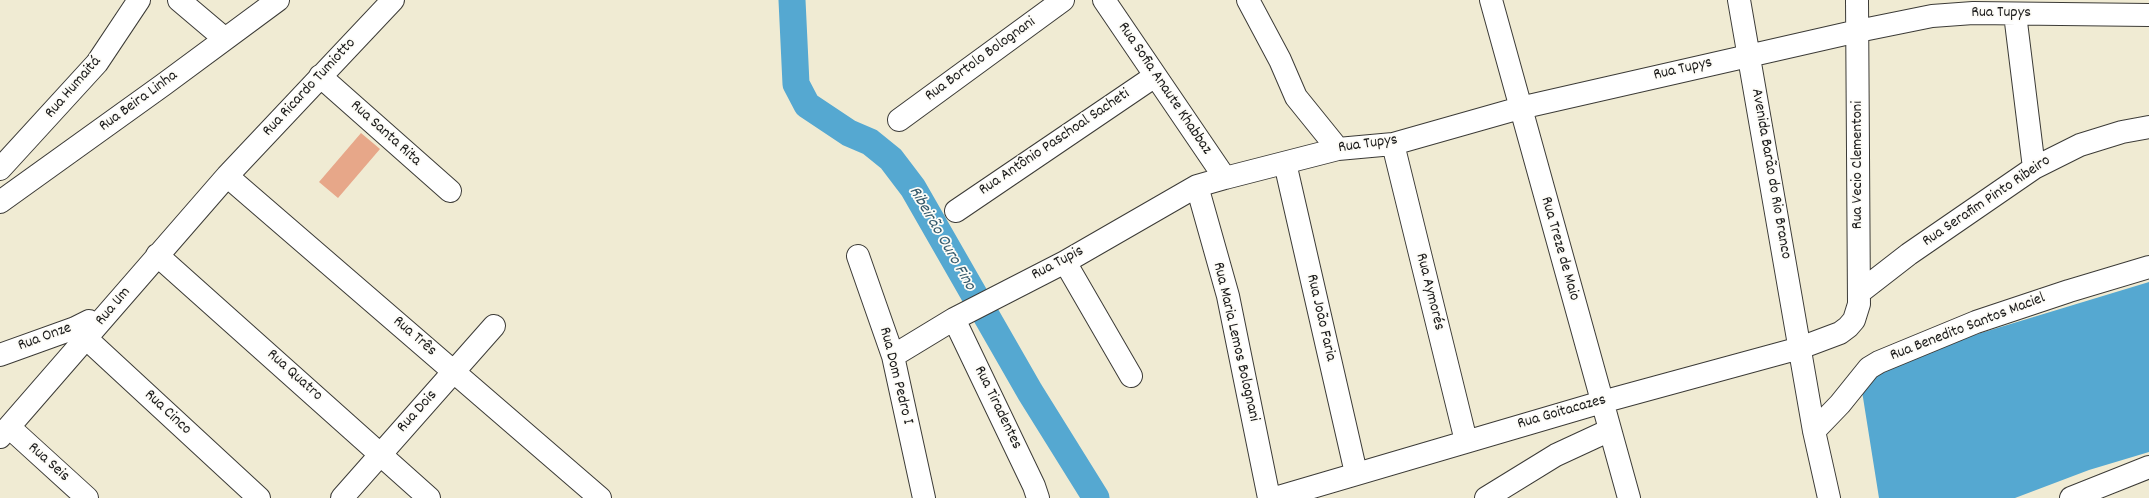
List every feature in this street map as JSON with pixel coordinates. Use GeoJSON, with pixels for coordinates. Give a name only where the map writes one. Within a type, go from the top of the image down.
{"type":"FeatureCollection","features":[{"type":"Feature","properties":{"kind":"street","name":"Rua Humaitá"},"geometry":{"type":"LineString","coordinates":[[0,169],[98,63],[138,0]]}},
{"type":"Feature","properties":{"kind":"street"},"geometry":{"type":"LineString","coordinates":[[179,0],[225,39]]}},
{"type":"Feature","properties":{"kind":"street","name":"Rua Beira Linha"},"geometry":{"type":"LineString","coordinates":[[0,202],[278,0]]}},
{"type":"Feature","properties":{"kind":"street","name":"Rua Ricardo Tumiotto"},"geometry":{"type":"LineString","coordinates":[[227,176],[393,0]]}},
{"type":"Feature","properties":{"kind":"street","name":"Rua Bortolo Bolognani"},"geometry":{"type":"LineString","coordinates":[[899,120],[1063,0]]}},
{"type":"Feature","properties":{"kind":"street","name":"Rua Sofia Anaute Khabbaz"},"geometry":{"type":"LineString","coordinates":[[1104,0],[1225,178]]}},
{"type":"Feature","properties":{"kind":"street"},"geometry":{"type":"LineString","coordinates":[[1248,0],[1280,60],[1296,97],[1338,149]]}},
{"type":"Feature","properties":{"kind":"street","name":"Rua Treze de Maio"},"geometry":{"type":"LineString","coordinates":[[1491,0],[1629,498]]}},
{"type":"Feature","properties":{"kind":"street","name":"Avenida Barão do Rio Branco"},"geometry":{"type":"LineString","coordinates":[[1739,0],[1814,431],[1829,498]]}},
{"type":"Feature","properties":{"kind":"street","name":"Rua Vecio Clementoni"},"geometry":{"type":"LineString","coordinates":[[1848,327],[1858,313],[1860,292],[1857,0]]}},
{"type":"Feature","properties":{"kind":"street","name":"Rua Tupys"},"geometry":{"type":"LineString","coordinates":[[1225,178],[1285,164],[1338,149],[1393,144],[1520,108],[1749,55],[1932,16],[1974,13],[2149,15]]}},
{"type":"Feature","properties":{"kind":"street"},"geometry":{"type":"LineString","coordinates":[[2015,14],[2034,168]]}},
{"type":"Feature","properties":{"kind":"street","name":"Rua Santa Rita"},"geometry":{"type":"LineString","coordinates":[[320,76],[450,192]]}},
{"type":"Feature","properties":{"kind":"street","name":"Rua Antônio Paschoal Sacheti"},"geometry":{"type":"LineString","coordinates":[[956,211],[1155,76]]}},
{"type":"Feature","properties":{"kind":"street","name":"Rua Serafim Pinto Ribeiro"},"geometry":{"type":"LineString","coordinates":[[1860,292],[1909,254],[2034,168],[2080,145],[2122,132],[2149,127]]}},
{"type":"Feature","properties":{"kind":"street"},"geometry":{"type":"LineString","coordinates":[[29,139],[41,173]]}},
{"type":"Feature","properties":{"kind":"street","name":"Rua Aymorés"},"geometry":{"type":"LineString","coordinates":[[1393,144],[1466,441]]}},
{"type":"Feature","properties":{"kind":"street","name":"Rua João Faria"},"geometry":{"type":"LineString","coordinates":[[1285,164],[1356,473]]}},
{"type":"Feature","properties":{"kind":"street","name":"Rua Um"},"geometry":{"type":"LineString","coordinates":[[111,310],[157,254],[227,176]]}},
{"type":"Feature","properties":{"kind":"street","name":"Rua Três"},"geometry":{"type":"LineString","coordinates":[[227,176],[600,498]]}},
{"type":"Feature","properties":{"kind":"street","name":"Rua Tupis"},"geometry":{"type":"LineString","coordinates":[[893,356],[961,315],[1065,262],[1197,186],[1225,178]]}},
{"type":"Feature","properties":{"kind":"street","name":"Rua Maria Lemos Bolognani"},"geometry":{"type":"LineString","coordinates":[[1197,186],[1228,296],[1269,498]]}},
{"type":"Feature","properties":{"kind":"street","name":"Rua Quatro"},"geometry":{"type":"LineString","coordinates":[[157,254],[429,498]]}},
{"type":"Feature","properties":{"kind":"street","name":"Rua Dom Pedro I"},"geometry":{"type":"LineString","coordinates":[[858,256],[893,356],[924,498]]}},
{"type":"Feature","properties":{"kind":"street"},"geometry":{"type":"LineString","coordinates":[[1065,262],[1131,376]]}},
{"type":"Feature","properties":{"kind":"street","name":"Rua Benedito Santos Maciel"},"geometry":{"type":"LineString","coordinates":[[1814,431],[1840,404],[1870,368],[1879,362],[1976,322],[2069,291],[2149,267]]}},
{"type":"Feature","properties":{"kind":"street","name":"Rua Onze"},"geometry":{"type":"LineString","coordinates":[[0,354],[81,334],[111,310]]}},
{"type":"Feature","properties":{"kind":"street","name":"Rua Tiradentes"},"geometry":{"type":"LineString","coordinates":[[961,315],[1038,498]]}},
{"type":"Feature","properties":{"kind":"street","name":"Rua Dois"},"geometry":{"type":"LineString","coordinates":[[342,498],[494,326]]}},
{"type":"Feature","properties":{"kind":"street","name":"Rua Goitacazes"},"geometry":{"type":"LineString","coordinates":[[1275,498],[1602,402],[1800,348],[1840,333],[1848,327]]}},
{"type":"Feature","properties":{"kind":"street","name":"Rua Um"},"geometry":{"type":"LineString","coordinates":[[4,432],[81,334]]}},
{"type":"Feature","properties":{"kind":"street","name":"Rua Cinco"},"geometry":{"type":"LineString","coordinates":[[81,334],[260,498]]}},
{"type":"Feature","properties":{"kind":"street"},"geometry":{"type":"LineString","coordinates":[[1486,498],[1556,455],[1610,430]]}},
{"type":"Feature","properties":{"kind":"street","name":"Rua Seis"},"geometry":{"type":"LineString","coordinates":[[4,432],[87,498]]}},
{"type":"Feature","properties":{"kind":"street"},"geometry":{"type":"LineString","coordinates":[[2071,498],[2149,467]]}},
{"type":"Feature","properties":{"kind":"water"},"geometry":{"type":"Polygon","coordinates":[[[2149,282],[2149,452],[2089,470],[2015,498],[1879,498],[1861,385],[1872,366],[2149,282]]]}},
{"type":"Feature","properties":{"kind":"building"},"geometry":{"type":"Polygon","coordinates":[[[361,133],[380,149],[338,198],[319,182],[361,133]]]}},
{"type":"Feature","properties":{"kind":"waterway","name":"Ribeirão Ouro Fino"},"geometry":{"type":"LineString","coordinates":[[792,0],[796,84],[807,105],[849,133],[870,142],[891,159],[913,188],[1030,392],[1096,498]]}}]}
